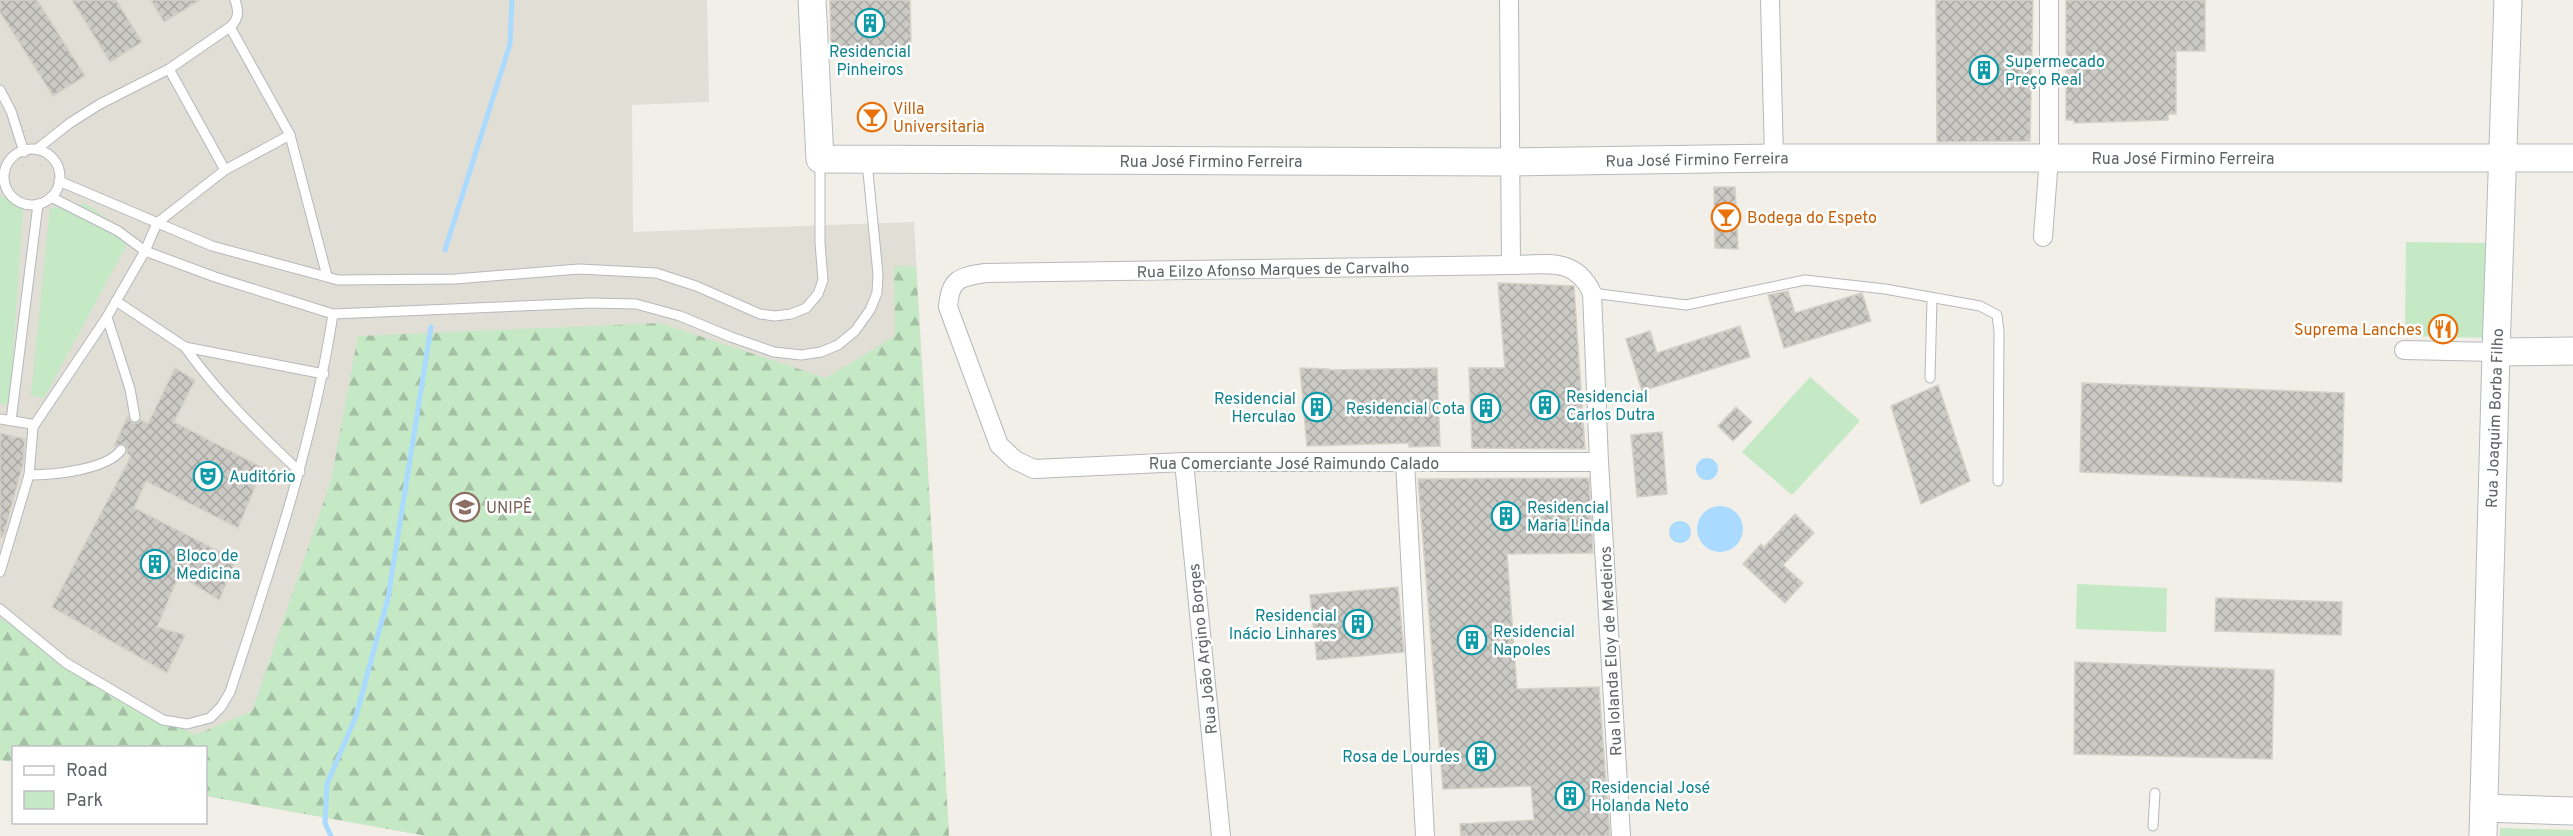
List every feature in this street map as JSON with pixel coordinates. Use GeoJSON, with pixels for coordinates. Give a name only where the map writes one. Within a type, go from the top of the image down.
{"type":"FeatureCollection","features":[{"type":"Feature","properties":{"kind":"main road"},"geometry":{"type":"LineString","coordinates":[[812,0],[820,159]]}},
{"type":"Feature","properties":{"kind":"main road","name":"Rua Joaquim Borba Filho"},"geometry":{"type":"LineString","coordinates":[[2483,836],[2508,0]]}},
{"type":"Feature","properties":{"kind":"main road","name":"Rua José Firmino Ferreira"},"geometry":{"type":"LineString","coordinates":[[820,159],[1509,162],[1774,158],[2573,158]]}},
{"type":"Feature","properties":{"kind":"main road"},"geometry":{"type":"LineString","coordinates":[[2496,352],[2573,351]]}},
{"type":"Feature","properties":{"kind":"main road"},"geometry":{"type":"LineString","coordinates":[[2484,808],[2573,811]]}},
{"type":"Feature","properties":{"kind":"street"},"geometry":{"type":"LineString","coordinates":[[1509,0],[1511,265]]}},
{"type":"Feature","properties":{"kind":"street"},"geometry":{"type":"LineString","coordinates":[[1770,0],[1774,158]]}},
{"type":"Feature","properties":{"kind":"street"},"geometry":{"type":"LineString","coordinates":[[2043,237],[2049,158],[2049,0]]}},
{"type":"Feature","properties":{"kind":"street","name":"Rua Eilzo Afonso Marques de Carvalho"},"geometry":{"type":"LineString","coordinates":[[999,445],[948,307],[949,292],[955,281],[966,276],[985,273],[1561,265],[1575,270],[1585,278],[1592,293]]}},
{"type":"Feature","properties":{"kind":"street","name":"Rua Iolanda Eloy de Medeiros"},"geometry":{"type":"LineString","coordinates":[[1592,293],[1599,462],[1621,836]]}},
{"type":"Feature","properties":{"kind":"street"},"geometry":{"type":"LineString","coordinates":[[2404,350],[2496,352]]}},
{"type":"Feature","properties":{"kind":"street","name":"Rua Comerciante José Raimundo Calado"},"geometry":{"type":"LineString","coordinates":[[999,445],[1015,460],[1034,469],[1184,462],[1599,462]]}},
{"type":"Feature","properties":{"kind":"street","name":"Rua João Argino Borges"},"geometry":{"type":"LineString","coordinates":[[1184,462],[1221,836]]}},
{"type":"Feature","properties":{"kind":"street"},"geometry":{"type":"LineString","coordinates":[[1405,462],[1425,836]]}},
{"type":"Feature","properties":{"kind":"lane"},"geometry":{"type":"LineString","coordinates":[[10,194],[4,177],[4,163],[20,151],[37,149],[70,123],[100,104],[169,69],[230,27],[236,21],[238,13],[236,0]]}},
{"type":"Feature","properties":{"kind":"lane"},"geometry":{"type":"LineString","coordinates":[[230,27],[290,135],[327,276]]}},
{"type":"Feature","properties":{"kind":"lane"},"geometry":{"type":"LineString","coordinates":[[169,69],[225,170]]}},
{"type":"Feature","properties":{"kind":"lane"},"geometry":{"type":"LineString","coordinates":[[0,90],[11,111],[24,152]]}},
{"type":"Feature","properties":{"kind":"lane"},"geometry":{"type":"LineString","coordinates":[[0,572],[29,475],[33,427],[107,317],[145,251],[157,223],[225,170],[290,135]]}},
{"type":"Feature","properties":{"kind":"lane"},"geometry":{"type":"LineString","coordinates":[[0,191],[20,201],[38,204],[51,196],[59,181],[57,164],[52,157],[37,149]]}},
{"type":"Feature","properties":{"kind":"lane"},"geometry":{"type":"LineString","coordinates":[[59,181],[212,246],[338,280],[456,279],[579,269],[656,273],[696,286],[760,314],[775,316],[791,314],[806,308],[813,301],[823,280],[820,243],[820,159]]}},
{"type":"Feature","properties":{"kind":"lane"},"geometry":{"type":"LineString","coordinates":[[51,196],[118,231],[145,251],[216,277],[333,314],[591,303],[636,304],[680,316],[774,352],[801,355],[821,352],[838,345],[855,332],[870,310],[877,293],[878,274],[867,160]]}},
{"type":"Feature","properties":{"kind":"lane"},"geometry":{"type":"LineString","coordinates":[[11,421],[38,204]]}},
{"type":"Feature","properties":{"kind":"lane"},"geometry":{"type":"LineString","coordinates":[[1592,293],[1686,305],[1805,279],[1885,289],[1980,306],[1997,315],[1999,330],[1998,482]]}},
{"type":"Feature","properties":{"kind":"lane"},"geometry":{"type":"LineString","coordinates":[[1930,378],[1932,299]]}},
{"type":"Feature","properties":{"kind":"lane"},"geometry":{"type":"LineString","coordinates":[[116,301],[185,347],[206,377],[246,421],[300,472]]}},
{"type":"Feature","properties":{"kind":"lane"},"geometry":{"type":"LineString","coordinates":[[0,609],[66,663],[163,720],[187,724],[210,718],[221,707],[230,692],[281,540],[324,374],[333,314]]}},
{"type":"Feature","properties":{"kind":"lane"},"geometry":{"type":"LineString","coordinates":[[107,317],[130,389],[135,417]]}},
{"type":"Feature","properties":{"kind":"lane"},"geometry":{"type":"LineString","coordinates":[[185,347],[324,374]]}},
{"type":"Feature","properties":{"kind":"lane"},"geometry":{"type":"LineString","coordinates":[[0,419],[31,424],[33,427]]}},
{"type":"Feature","properties":{"kind":"lane"},"geometry":{"type":"LineString","coordinates":[[29,475],[76,471],[117,456],[121,450]]}},
{"type":"Feature","properties":{"kind":"lane"},"geometry":{"type":"LineString","coordinates":[[2153,826],[2155,793]]}},
{"type":"Feature","properties":{"kind":"shaded area","name":"UNIPÊ"},"geometry":{"type":"Polygon","coordinates":[[[0,0],[707,0],[709,102],[632,105],[633,232],[914,222],[949,836],[427,836],[207,796],[207,746],[12,746],[12,762],[0,760],[0,0]]]}},
{"type":"Feature","properties":{"kind":"green space"},"geometry":{"type":"Polygon","coordinates":[[[0,196],[23,204],[10,405],[0,404],[0,196]]]}},
{"type":"Feature","properties":{"kind":"green space"},"geometry":{"type":"Polygon","coordinates":[[[86,204],[132,235],[44,398],[31,395],[50,208],[86,204]]]}},
{"type":"Feature","properties":{"kind":"green space"},"geometry":{"type":"Polygon","coordinates":[[[2406,242],[2490,243],[2488,338],[2405,336],[2406,242]]]}},
{"type":"Feature","properties":{"kind":"green space"},"geometry":{"type":"Polygon","coordinates":[[[894,266],[916,267],[949,836],[427,836],[207,796],[207,746],[12,746],[12,762],[0,760],[0,618],[195,735],[252,711],[331,481],[358,336],[660,323],[826,378],[895,336],[894,266]]]}},
{"type":"Feature","properties":{"kind":"green space"},"geometry":{"type":"Polygon","coordinates":[[[1810,377],[1860,421],[1792,495],[1742,452],[1810,377]]]}},
{"type":"Feature","properties":{"kind":"green space"},"geometry":{"type":"Polygon","coordinates":[[[2077,584],[2167,588],[2166,632],[2076,629],[2077,584]]]}},
{"type":"Feature","properties":{"kind":"green space"},"geometry":{"type":"Polygon","coordinates":[[[2500,828],[2573,830],[2573,836],[2500,836],[2500,828]]]}},
{"type":"Feature","properties":{"kind":"water"},"geometry":{"type":"Polygon","coordinates":[[[1707,458],[1715,461],[1718,469],[1715,477],[1707,480],[1699,477],[1696,469],[1699,461],[1707,458]]]}},
{"type":"Feature","properties":{"kind":"water"},"geometry":{"type":"Polygon","coordinates":[[[1720,506],[1736,513],[1743,529],[1736,545],[1720,552],[1704,545],[1697,529],[1704,513],[1720,506]]]}},
{"type":"Feature","properties":{"kind":"water"},"geometry":{"type":"Polygon","coordinates":[[[1680,521],[1688,524],[1691,532],[1688,540],[1680,543],[1672,540],[1669,532],[1672,524],[1680,521]]]}},
{"type":"Feature","properties":{"kind":"building"},"geometry":{"type":"Polygon","coordinates":[[[0,0],[37,0],[85,76],[53,96],[0,12],[0,0]]]}},
{"type":"Feature","properties":{"kind":"building"},"geometry":{"type":"Polygon","coordinates":[[[72,0],[116,0],[142,42],[110,62],[72,0]]]}},
{"type":"Feature","properties":{"kind":"building"},"geometry":{"type":"Polygon","coordinates":[[[151,0],[200,0],[164,22],[151,0]]]}},
{"type":"Feature","properties":{"kind":"building","name":"Residencial Pinheiros"},"geometry":{"type":"Polygon","coordinates":[[[830,0],[910,0],[911,46],[831,49],[830,0]]]}},
{"type":"Feature","properties":{"kind":"building","name":"Supermecado Preço Real"},"geometry":{"type":"Polygon","coordinates":[[[1936,0],[2033,0],[2030,141],[1937,142],[1936,0]]]}},
{"type":"Feature","properties":{"kind":"building"},"geometry":{"type":"Polygon","coordinates":[[[2066,0],[2205,0],[2205,51],[2176,51],[2176,114],[2168,114],[2168,120],[2074,123],[2074,120],[2066,120],[2066,0]]]}},
{"type":"Feature","properties":{"kind":"building","name":"Bodega do Espeto"},"geometry":{"type":"Polygon","coordinates":[[[1714,187],[1735,187],[1738,249],[1715,248],[1714,187]]]}},
{"type":"Feature","properties":{"kind":"building","name":"Residencial Carlos Dutra"},"geometry":{"type":"Polygon","coordinates":[[[1498,283],[1574,286],[1585,449],[1472,448],[1469,368],[1505,368],[1498,283]]]}},
{"type":"Feature","properties":{"kind":"building"},"geometry":{"type":"Polygon","coordinates":[[[1788,291],[1795,313],[1862,293],[1871,321],[1784,348],[1768,295],[1788,291]]]}},
{"type":"Feature","properties":{"kind":"building"},"geometry":{"type":"Polygon","coordinates":[[[1740,326],[1750,357],[1642,391],[1626,339],[1650,331],[1657,353],[1740,326]]]}},
{"type":"Feature","properties":{"kind":"building","name":"Bloco de Medicina"},"geometry":{"type":"Polygon","coordinates":[[[175,368],[195,380],[174,422],[263,468],[238,528],[146,481],[134,508],[236,560],[219,600],[179,575],[157,627],[185,635],[167,673],[52,607],[131,456],[123,444],[114,446],[128,416],[132,423],[141,420],[148,424],[175,368]]]}},
{"type":"Feature","properties":{"kind":"building"},"geometry":{"type":"Polygon","coordinates":[[[1300,368],[1329,370],[1437,368],[1440,446],[1409,447],[1409,443],[1307,446],[1300,368]]]}},
{"type":"Feature","properties":{"kind":"building"},"geometry":{"type":"Polygon","coordinates":[[[2082,383],[2344,393],[2342,482],[2080,472],[2082,383]]]}},
{"type":"Feature","properties":{"kind":"building"},"geometry":{"type":"Polygon","coordinates":[[[1938,385],[1970,481],[1921,504],[1891,406],[1938,385]]]}},
{"type":"Feature","properties":{"kind":"building"},"geometry":{"type":"Polygon","coordinates":[[[1736,407],[1752,422],[1733,441],[1718,426],[1736,407]]]}},
{"type":"Feature","properties":{"kind":"building"},"geometry":{"type":"Polygon","coordinates":[[[1662,432],[1667,494],[1637,497],[1631,435],[1662,432]]]}},
{"type":"Feature","properties":{"kind":"building"},"geometry":{"type":"Polygon","coordinates":[[[0,433],[25,439],[23,464],[3,537],[0,537],[0,433]]]}},
{"type":"Feature","properties":{"kind":"building"},"geometry":{"type":"Polygon","coordinates":[[[1589,478],[1593,553],[1507,554],[1517,689],[1599,687],[1610,836],[1461,836],[1460,824],[1534,820],[1531,786],[1443,789],[1418,479],[1589,478]]]}},
{"type":"Feature","properties":{"kind":"building"},"geometry":{"type":"Polygon","coordinates":[[[1795,514],[1814,533],[1783,565],[1803,583],[1785,603],[1743,564],[1761,544],[1764,547],[1795,514]]]}},
{"type":"Feature","properties":{"kind":"building","name":"Residencial Inácio Linhares"},"geometry":{"type":"Polygon","coordinates":[[[1398,587],[1404,652],[1317,660],[1310,595],[1398,587]]]}},
{"type":"Feature","properties":{"kind":"building"},"geometry":{"type":"Polygon","coordinates":[[[2216,598],[2342,602],[2341,635],[2215,631],[2216,598]]]}},
{"type":"Feature","properties":{"kind":"building"},"geometry":{"type":"Polygon","coordinates":[[[2075,662],[2274,670],[2272,759],[2074,754],[2075,662]]]}},
{"type":"Feature","properties":{"kind":"waterway"},"geometry":{"type":"LineString","coordinates":[[445,250],[510,44],[512,0]]}},
{"type":"Feature","properties":{"kind":"waterway"},"geometry":{"type":"LineString","coordinates":[[331,836],[325,823],[327,784],[356,716],[388,598],[431,327]]}},
{"type":"Feature","properties":{"kind":"place","name":"Residencial Pinheiros"},"geometry":{"type":"Point","coordinates":[870,23]}},
{"type":"Feature","properties":{"kind":"place","name":"Supermecado Preço Real"},"geometry":{"type":"Point","coordinates":[1984,70]}},
{"type":"Feature","properties":{"kind":"place","name":"Villa Universitaria"},"geometry":{"type":"Point","coordinates":[872,117]}},
{"type":"Feature","properties":{"kind":"place","name":"Bodega do Espeto"},"geometry":{"type":"Point","coordinates":[1726,217]}},
{"type":"Feature","properties":{"kind":"place","name":"Suprema Lanches"},"geometry":{"type":"Point","coordinates":[2443,329]}},
{"type":"Feature","properties":{"kind":"place","name":"Residencial Carlos Dutra"},"geometry":{"type":"Point","coordinates":[1545,405]}},
{"type":"Feature","properties":{"kind":"place","name":"Residencial Herculao"},"geometry":{"type":"Point","coordinates":[1317,407]}},
{"type":"Feature","properties":{"kind":"place","name":"Residencial Cota"},"geometry":{"type":"Point","coordinates":[1486,408]}},
{"type":"Feature","properties":{"kind":"place","name":"Auditório"},"geometry":{"type":"Point","coordinates":[208,476]}},
{"type":"Feature","properties":{"kind":"place","name":"UNIPÊ"},"geometry":{"type":"Point","coordinates":[465,507]}},
{"type":"Feature","properties":{"kind":"place","name":"Residencial Maria Linda"},"geometry":{"type":"Point","coordinates":[1506,516]}},
{"type":"Feature","properties":{"kind":"place","name":"Bloco de Medicina"},"geometry":{"type":"Point","coordinates":[155,564]}},
{"type":"Feature","properties":{"kind":"place","name":"Residencial Inácio Linhares"},"geometry":{"type":"Point","coordinates":[1358,624]}},
{"type":"Feature","properties":{"kind":"place","name":"Residencial Napoles"},"geometry":{"type":"Point","coordinates":[1472,640]}},
{"type":"Feature","properties":{"kind":"place","name":"Rosa de Lourdes"},"geometry":{"type":"Point","coordinates":[1481,756]}},
{"type":"Feature","properties":{"kind":"place","name":"Residencial José Holanda Neto"},"geometry":{"type":"Point","coordinates":[1570,796]}}]}
